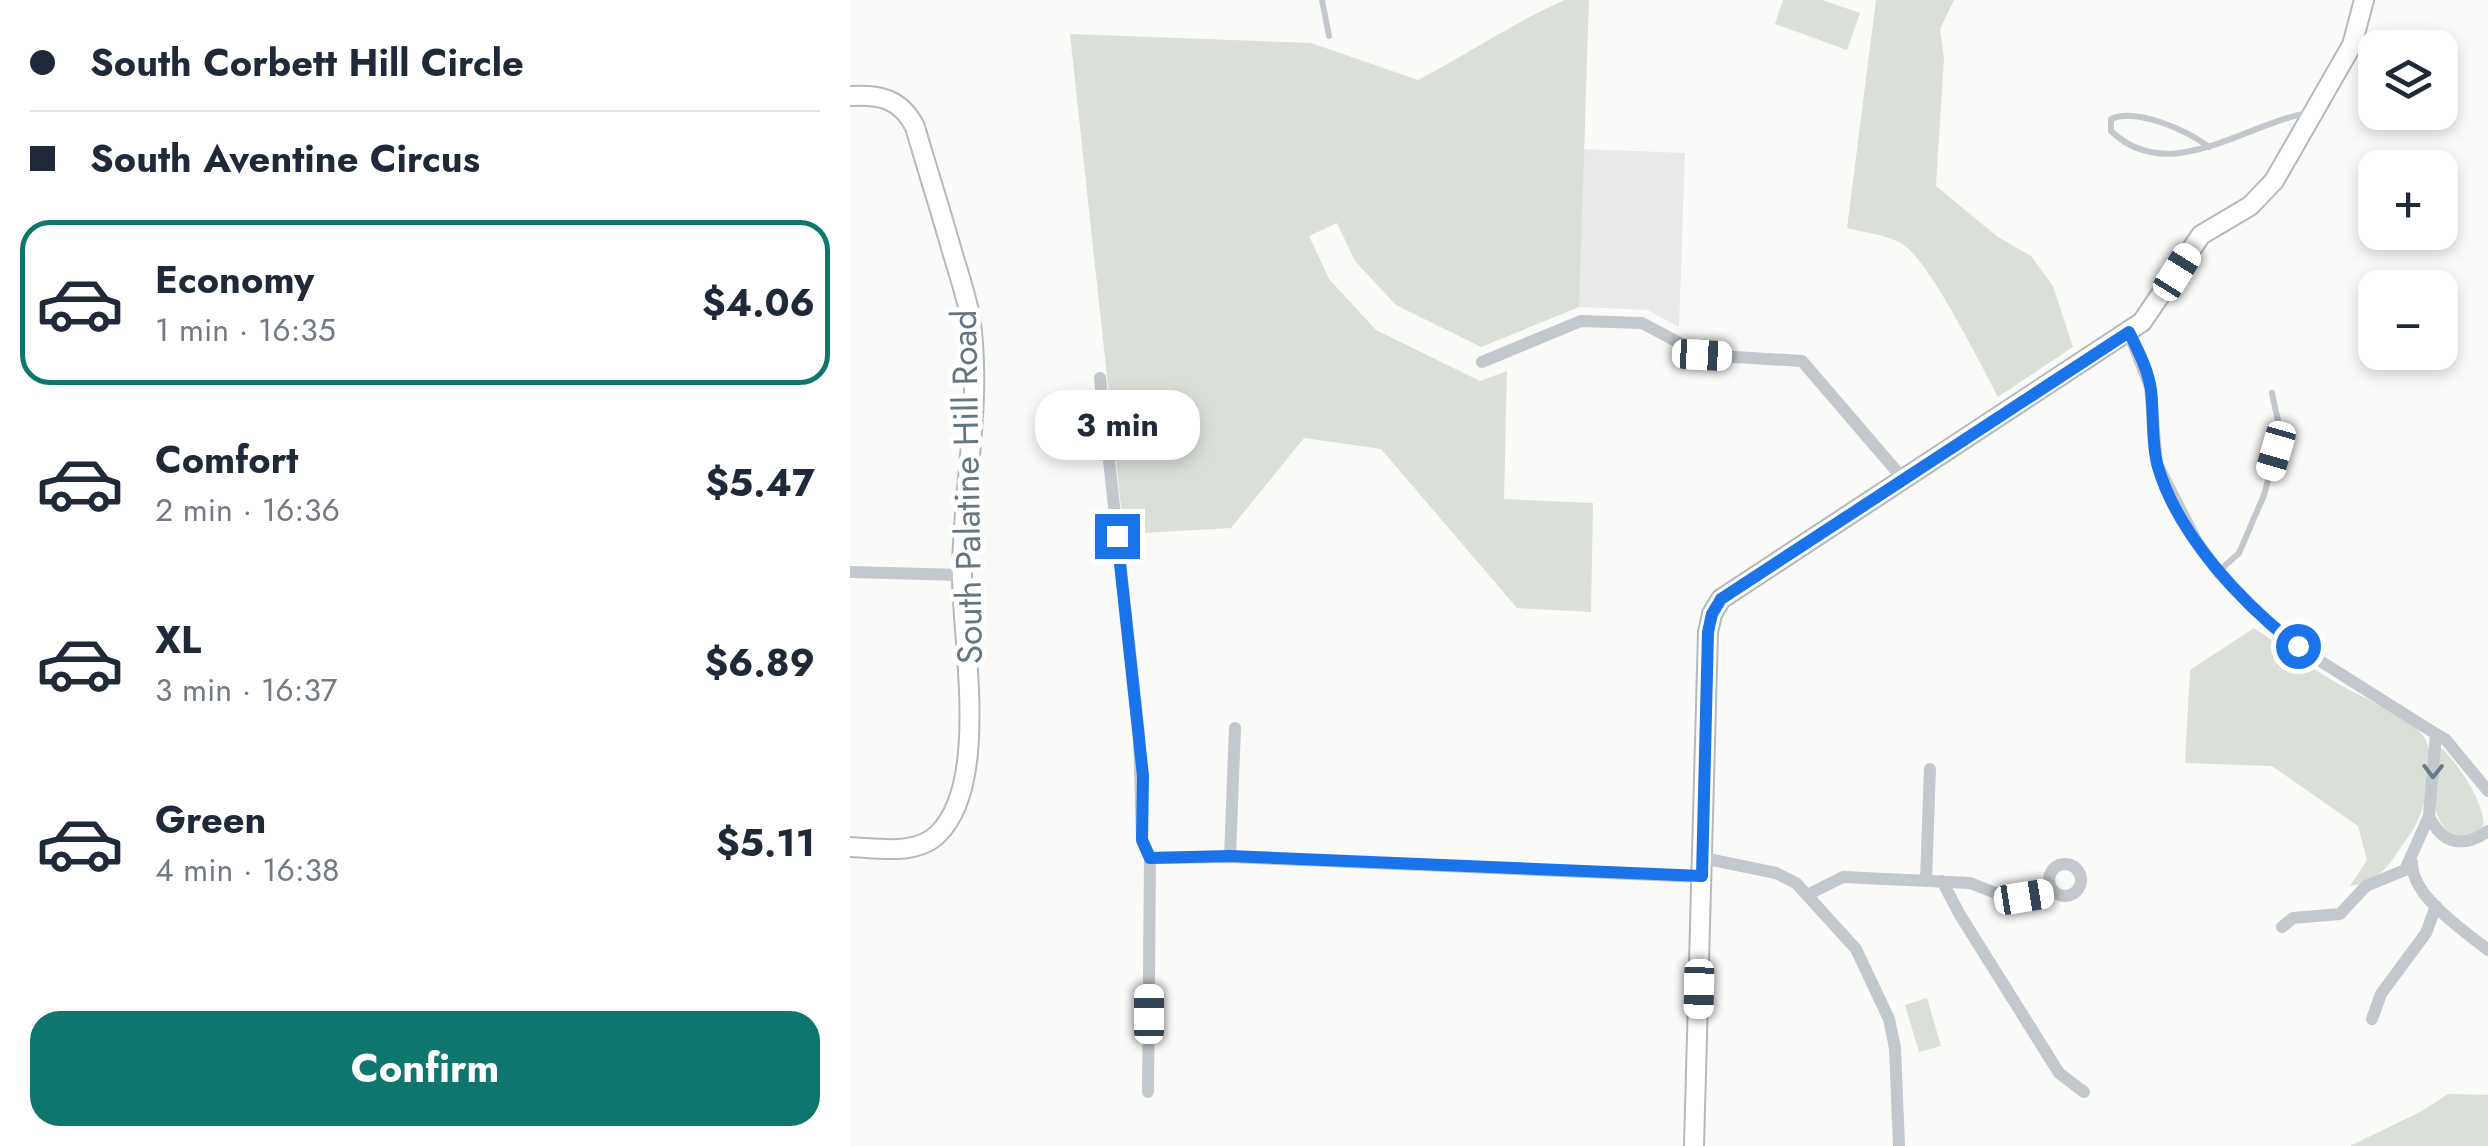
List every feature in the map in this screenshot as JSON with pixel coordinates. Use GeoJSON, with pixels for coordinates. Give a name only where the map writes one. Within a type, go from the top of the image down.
{"type":"FeatureCollection","features":[{"type":"Feature","properties":{"kind":"street"},"geometry":{"type":"LineString","coordinates":[[1694,1146],[1708,632],[1715,606],[2129,332],[2150,313],[2202,235],[2250,206],[2278,175],[2352,44],[2364,0]]}},
{"type":"Feature","properties":{"kind":"street","name":"South Palatine Hill Road"},"geometry":{"type":"LineString","coordinates":[[850,96],[890,100],[909,116],[966,301],[972,340],[962,575],[969,727],[965,768],[954,808],[936,837],[919,846],[850,847]]}},
{"type":"Feature","properties":{"kind":"street"},"geometry":{"type":"LineString","coordinates":[[1482,362],[1581,320],[1642,323],[1702,355],[1802,361],[1905,480]]}},
{"type":"Feature","properties":{"kind":"street"},"geometry":{"type":"LineString","coordinates":[[2129,332],[2150,387],[2157,464],[2197,542],[2218,572],[2298,646],[2446,740],[2485,783]]}},
{"type":"Feature","properties":{"kind":"street"},"geometry":{"type":"LineString","coordinates":[[1100,378],[1139,734],[1142,840],[1150,858],[1148,1092]]}},
{"type":"Feature","properties":{"kind":"street"},"geometry":{"type":"LineString","coordinates":[[850,572],[962,575]]}},
{"type":"Feature","properties":{"kind":"street"},"geometry":{"type":"LineString","coordinates":[[1230,856],[1235,728]]}},
{"type":"Feature","properties":{"kind":"street"},"geometry":{"type":"LineString","coordinates":[[2436,734],[2429,816],[2416,838],[2412,860],[2415,883],[2488,950]]}},
{"type":"Feature","properties":{"kind":"street"},"geometry":{"type":"LineString","coordinates":[[1926,879],[1930,770]]}},
{"type":"Feature","properties":{"kind":"street"},"geometry":{"type":"LineString","coordinates":[[2429,816],[2441,835],[2456,843],[2474,840],[2488,831]]}},
{"type":"Feature","properties":{"kind":"street"},"geometry":{"type":"LineString","coordinates":[[1150,858],[1230,856],[1703,867],[1776,873],[1809,894],[1856,949],[1889,1019],[1895,1048],[1899,1146]]}},
{"type":"Feature","properties":{"kind":"street"},"geometry":{"type":"LineString","coordinates":[[2282,927],[2293,918],[2344,912],[2362,890],[2405,870],[2412,860]]}},
{"type":"Feature","properties":{"kind":"street"},"geometry":{"type":"LineString","coordinates":[[1809,894],[1843,877],[1970,883],[1996,893],[2024,897],[2054,892]]}},
{"type":"Feature","properties":{"kind":"street"},"geometry":{"type":"LineString","coordinates":[[1942,881],[2059,1073],[2084,1092]]}},
{"type":"Feature","properties":{"kind":"street"},"geometry":{"type":"LineString","coordinates":[[2372,1020],[2381,994],[2426,933],[2436,906]]}},
{"type":"Feature","properties":{"kind":"lane"},"geometry":{"type":"LineString","coordinates":[[1322,0],[1329,36]]}},
{"type":"Feature","properties":{"kind":"lane"},"geometry":{"type":"LineString","coordinates":[[2208,147],[2195,136],[2132,113],[2111,118],[2111,131],[2122,142],[2155,154],[2208,147],[2224,144],[2280,118],[2314,112]]}},
{"type":"Feature","properties":{"kind":"lane"},"geometry":{"type":"LineString","coordinates":[[2218,572],[2239,553],[2264,494],[2276,451],[2278,421],[2272,393]]}},
{"type":"Feature","properties":{"kind":"shaded area"},"geometry":{"type":"Polygon","coordinates":[[[1565,0],[1589,0],[1579,307],[1481,347],[1396,305],[1355,261],[1337,223],[1309,236],[1329,279],[1376,330],[1480,381],[1507,371],[1504,499],[1593,503],[1591,612],[1517,608],[1381,449],[1304,438],[1231,528],[1124,534],[1070,34],[1311,43],[1418,80],[1565,0]]]}},
{"type":"Feature","properties":{"kind":"shaded area"},"geometry":{"type":"Polygon","coordinates":[[[1783,0],[1822,0],[1860,13],[1847,50],[1775,24],[1783,0]]]}},
{"type":"Feature","properties":{"kind":"shaded area"},"geometry":{"type":"Polygon","coordinates":[[[1876,0],[1954,0],[1940,29],[1944,58],[1936,186],[1998,237],[2031,256],[2053,286],[2073,347],[1998,397],[1954,314],[1913,253],[1895,240],[1847,228],[1876,0]]]}},
{"type":"Feature","properties":{"kind":"shaded area"},"geometry":{"type":"Polygon","coordinates":[[[1583,149],[1685,153],[1679,327],[1648,310],[1579,307],[1583,149]]]}},
{"type":"Feature","properties":{"kind":"shaded area"},"geometry":{"type":"Polygon","coordinates":[[[2254,628],[2322,674],[2407,721],[2424,737],[2430,772],[2421,812],[2392,860],[2362,884],[2350,886],[2367,860],[2358,826],[2272,766],[2185,763],[2190,670],[2254,628]]]}},
{"type":"Feature","properties":{"kind":"shaded area"},"geometry":{"type":"Polygon","coordinates":[[[2439,746],[2469,784],[2483,819],[2483,828],[2460,838],[2448,832],[2437,812],[2439,746]]]}},
{"type":"Feature","properties":{"kind":"shaded area"},"geometry":{"type":"Polygon","coordinates":[[[1927,998],[1941,1046],[1919,1052],[1905,1005],[1927,998]]]}},
{"type":"Feature","properties":{"kind":"shaded area"},"geometry":{"type":"Polygon","coordinates":[[[2448,1094],[2488,1095],[2488,1146],[2350,1146],[2422,1111],[2448,1094]]]}},
{"type":"Feature","properties":{"kind":"route"},"geometry":{"type":"LineString","coordinates":[[1117,536],[1143,776],[1142,840],[1150,858],[1230,856],[1702,876],[1708,632],[1715,606],[2129,332],[2150,387],[2157,464],[2165,485],[2218,572],[2298,646]]}}]}
